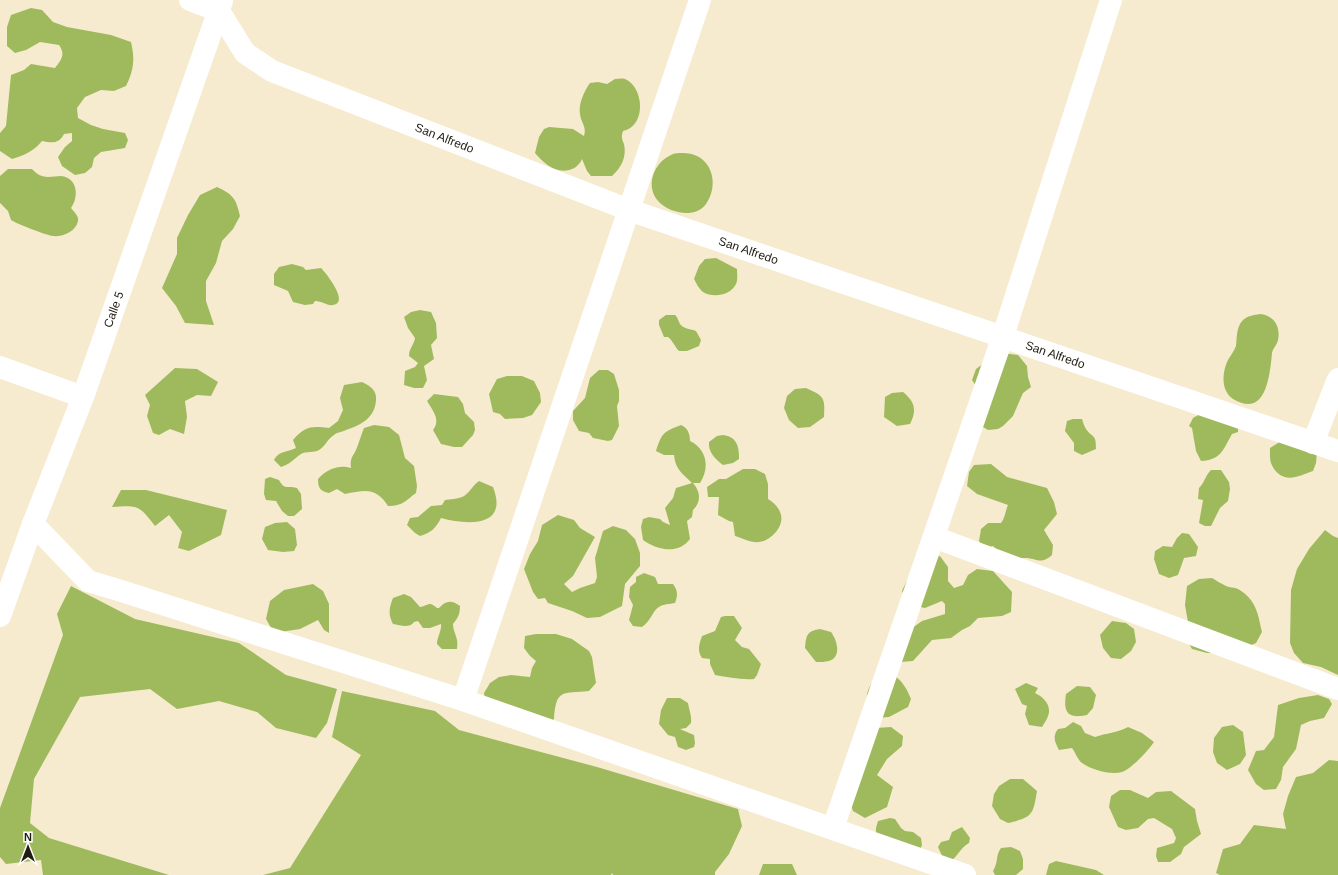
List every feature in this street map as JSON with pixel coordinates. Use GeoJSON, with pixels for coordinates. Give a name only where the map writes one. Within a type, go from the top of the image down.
{"type":"FeatureCollection","features":[{"type":"Feature","properties":{"kind":"street"},"geometry":{"type":"LineString","coordinates":[[190,0],[221,6]]}},
{"type":"Feature","properties":{"kind":"street"},"geometry":{"type":"LineString","coordinates":[[464,700],[700,0]]}},
{"type":"Feature","properties":{"kind":"street"},"geometry":{"type":"LineString","coordinates":[[833,828],[1003,336],[1111,0]]}},
{"type":"Feature","properties":{"kind":"street","name":"San Alfredo"},"geometry":{"type":"LineString","coordinates":[[221,6],[245,53],[272,71],[629,210],[1003,336],[1313,443],[1338,450]]}},
{"type":"Feature","properties":{"kind":"street","name":"Calle 5"},"geometry":{"type":"LineString","coordinates":[[0,616],[33,524],[83,397],[221,6]]}},
{"type":"Feature","properties":{"kind":"street"},"geometry":{"type":"LineString","coordinates":[[0,367],[83,397]]}},
{"type":"Feature","properties":{"kind":"street"},"geometry":{"type":"LineString","coordinates":[[1313,443],[1338,379]]}},
{"type":"Feature","properties":{"kind":"street"},"geometry":{"type":"LineString","coordinates":[[33,524],[88,581],[464,700],[965,875]]}},
{"type":"Feature","properties":{"kind":"street"},"geometry":{"type":"LineString","coordinates":[[934,537],[1338,689]]}},
{"type":"Feature","properties":{"kind":"green space"},"geometry":{"type":"Polygon","coordinates":[[[31,8],[42,10],[53,22],[67,27],[111,35],[131,42],[133,64],[131,75],[126,86],[114,91],[101,90],[85,97],[77,108],[78,118],[103,129],[125,133],[128,140],[125,148],[101,152],[94,158],[92,167],[85,173],[75,175],[62,166],[58,157],[65,147],[72,141],[72,133],[64,134],[60,140],[55,142],[42,141],[29,152],[12,159],[0,151],[0,133],[6,126],[11,75],[24,70],[31,64],[55,68],[62,57],[62,52],[59,45],[40,42],[26,50],[15,53],[7,46],[7,27],[11,15],[31,8]]]}},
{"type":"Feature","properties":{"kind":"green space"},"geometry":{"type":"Polygon","coordinates":[[[615,79],[625,79],[631,83],[636,90],[640,106],[636,122],[631,128],[623,131],[622,139],[625,153],[621,166],[615,173],[612,176],[591,176],[582,159],[576,167],[564,171],[553,168],[543,162],[535,153],[539,137],[544,129],[549,127],[573,129],[584,136],[585,130],[580,110],[582,98],[586,90],[590,83],[598,82],[607,84],[615,79]]]}},
{"type":"Feature","properties":{"kind":"green space"},"geometry":{"type":"Polygon","coordinates":[[[689,153],[697,156],[708,165],[711,171],[713,185],[710,198],[701,209],[696,212],[676,212],[665,207],[655,197],[652,190],[653,176],[659,164],[672,154],[689,153]]]}},
{"type":"Feature","properties":{"kind":"green space"},"geometry":{"type":"Polygon","coordinates":[[[8,169],[32,169],[42,176],[61,176],[67,177],[71,180],[74,184],[76,194],[74,204],[71,208],[78,217],[75,228],[64,235],[53,236],[44,234],[11,220],[8,211],[0,203],[0,176],[8,169]]]}},
{"type":"Feature","properties":{"kind":"green space"},"geometry":{"type":"Polygon","coordinates":[[[217,187],[231,195],[237,205],[240,216],[233,229],[222,241],[216,263],[206,281],[206,301],[214,325],[185,323],[176,306],[162,288],[177,254],[177,238],[188,215],[200,195],[217,187]]]}},
{"type":"Feature","properties":{"kind":"green space"},"geometry":{"type":"Polygon","coordinates":[[[716,258],[737,269],[736,284],[730,291],[721,295],[712,295],[703,292],[694,279],[699,266],[705,259],[716,258]]]}},
{"type":"Feature","properties":{"kind":"green space"},"geometry":{"type":"Polygon","coordinates":[[[292,264],[303,267],[306,270],[321,268],[338,294],[338,303],[331,305],[315,301],[313,304],[305,305],[293,302],[288,291],[274,285],[274,274],[279,267],[292,264]]]}},
{"type":"Feature","properties":{"kind":"green space"},"geometry":{"type":"Polygon","coordinates":[[[420,310],[431,312],[436,323],[437,338],[431,345],[434,359],[424,366],[427,380],[423,388],[414,388],[404,385],[405,371],[415,367],[418,363],[409,356],[415,338],[408,328],[404,317],[411,312],[420,310]]]}},
{"type":"Feature","properties":{"kind":"green space"},"geometry":{"type":"Polygon","coordinates":[[[1260,314],[1269,317],[1275,322],[1279,335],[1272,353],[1270,372],[1264,392],[1259,399],[1253,403],[1244,404],[1233,399],[1226,392],[1224,372],[1227,362],[1236,346],[1239,326],[1246,318],[1260,314]]]}},
{"type":"Feature","properties":{"kind":"green space"},"geometry":{"type":"Polygon","coordinates":[[[666,315],[675,315],[682,326],[696,331],[701,340],[699,346],[687,351],[679,351],[668,337],[664,337],[659,325],[659,320],[666,315]]]}},
{"type":"Feature","properties":{"kind":"green space"},"geometry":{"type":"Polygon","coordinates":[[[1002,353],[1018,355],[1027,366],[1031,387],[1023,393],[1013,416],[1003,426],[998,429],[988,430],[976,423],[982,395],[972,380],[976,369],[988,360],[1002,353]]]}},
{"type":"Feature","properties":{"kind":"green space"},"geometry":{"type":"Polygon","coordinates":[[[175,368],[197,369],[218,382],[211,396],[197,395],[185,401],[187,417],[184,434],[170,429],[159,435],[153,433],[147,416],[150,405],[145,395],[175,368]]]}},
{"type":"Feature","properties":{"kind":"green space"},"geometry":{"type":"Polygon","coordinates":[[[599,370],[608,370],[614,374],[619,390],[619,401],[617,406],[619,426],[612,440],[608,441],[593,438],[589,433],[579,431],[573,420],[573,411],[585,398],[590,378],[599,370]]]}},
{"type":"Feature","properties":{"kind":"green space"},"geometry":{"type":"Polygon","coordinates":[[[507,376],[522,376],[534,381],[540,393],[541,402],[532,415],[523,418],[505,419],[500,414],[493,412],[489,394],[497,379],[507,376]]]}},
{"type":"Feature","properties":{"kind":"green space"},"geometry":{"type":"Polygon","coordinates":[[[362,382],[374,391],[376,397],[373,412],[366,420],[357,426],[335,434],[319,450],[303,453],[284,466],[281,467],[274,460],[281,453],[296,448],[293,440],[301,432],[313,427],[329,428],[338,421],[343,410],[340,398],[344,385],[362,382]]]}},
{"type":"Feature","properties":{"kind":"green space"},"geometry":{"type":"Polygon","coordinates":[[[806,388],[817,393],[822,398],[824,405],[824,417],[810,427],[798,428],[789,420],[784,408],[787,396],[795,389],[806,388]]]}},
{"type":"Feature","properties":{"kind":"green space"},"geometry":{"type":"Polygon","coordinates":[[[903,392],[914,406],[914,414],[910,424],[897,426],[884,417],[885,397],[892,393],[903,392]]]}},
{"type":"Feature","properties":{"kind":"green space"},"geometry":{"type":"Polygon","coordinates":[[[434,394],[458,397],[463,404],[465,413],[474,422],[475,430],[473,435],[462,447],[441,444],[433,430],[436,419],[434,412],[427,401],[434,394]]]}},
{"type":"Feature","properties":{"kind":"green space"},"geometry":{"type":"Polygon","coordinates":[[[1200,414],[1238,423],[1238,432],[1232,434],[1221,453],[1213,459],[1201,461],[1196,451],[1192,428],[1189,426],[1193,418],[1200,414]]]}},
{"type":"Feature","properties":{"kind":"green space"},"geometry":{"type":"Polygon","coordinates":[[[1082,419],[1088,432],[1095,438],[1096,449],[1082,455],[1074,451],[1074,443],[1065,431],[1067,421],[1082,419]]]}},
{"type":"Feature","properties":{"kind":"green space"},"geometry":{"type":"Polygon","coordinates":[[[374,425],[389,427],[399,435],[405,458],[414,466],[417,486],[416,493],[401,504],[388,506],[384,500],[370,491],[345,494],[337,489],[329,493],[323,491],[318,485],[318,479],[325,473],[337,467],[351,468],[352,458],[364,428],[374,425]]]}},
{"type":"Feature","properties":{"kind":"green space"},"geometry":{"type":"Polygon","coordinates":[[[681,425],[688,432],[690,441],[696,444],[700,449],[706,465],[700,483],[693,483],[698,490],[699,500],[698,504],[693,510],[692,517],[687,521],[690,539],[680,547],[667,549],[655,546],[643,540],[641,527],[643,519],[649,517],[660,519],[670,525],[665,508],[673,498],[676,488],[692,483],[678,468],[674,455],[664,455],[656,451],[662,436],[667,431],[681,425]]]}},
{"type":"Feature","properties":{"kind":"green space"},"geometry":{"type":"Polygon","coordinates":[[[723,435],[734,440],[738,446],[739,459],[733,463],[723,465],[713,455],[709,442],[717,436],[723,435]]]}},
{"type":"Feature","properties":{"kind":"green space"},"geometry":{"type":"Polygon","coordinates":[[[1281,441],[1317,452],[1316,463],[1313,471],[1292,478],[1287,478],[1278,474],[1271,464],[1270,448],[1281,441]]]}},
{"type":"Feature","properties":{"kind":"green space"},"geometry":{"type":"Polygon","coordinates":[[[991,464],[1007,477],[1047,488],[1054,502],[1057,514],[1044,530],[1053,545],[1052,555],[1048,558],[1041,561],[1027,558],[1010,559],[993,546],[984,549],[979,541],[981,529],[988,523],[1001,523],[1008,505],[977,494],[967,486],[969,472],[974,465],[991,464]]]}},
{"type":"Feature","properties":{"kind":"green space"},"geometry":{"type":"Polygon","coordinates":[[[743,469],[755,469],[765,474],[768,484],[768,499],[776,506],[781,515],[780,524],[775,533],[768,539],[759,542],[753,542],[735,536],[733,522],[718,515],[719,497],[708,497],[707,487],[719,479],[726,479],[743,469]]]}},
{"type":"Feature","properties":{"kind":"green space"},"geometry":{"type":"Polygon","coordinates":[[[1211,470],[1221,470],[1229,482],[1230,489],[1228,501],[1220,508],[1211,526],[1205,526],[1199,523],[1203,500],[1198,499],[1199,488],[1211,470]]]}},
{"type":"Feature","properties":{"kind":"green space"},"geometry":{"type":"Polygon","coordinates":[[[270,477],[279,480],[285,487],[297,488],[301,494],[302,509],[294,516],[288,516],[282,511],[276,501],[266,500],[264,494],[265,479],[270,477]]]}},
{"type":"Feature","properties":{"kind":"green space"},"geometry":{"type":"Polygon","coordinates":[[[479,481],[493,487],[496,500],[495,510],[490,517],[473,522],[462,522],[441,518],[433,530],[420,536],[407,525],[410,518],[418,517],[431,506],[442,505],[445,500],[464,496],[479,481]]]}},
{"type":"Feature","properties":{"kind":"green space"},"geometry":{"type":"Polygon","coordinates":[[[121,490],[146,490],[227,510],[221,535],[189,551],[178,548],[182,532],[169,515],[155,526],[141,510],[137,508],[127,506],[112,507],[121,490]]]}},
{"type":"Feature","properties":{"kind":"green space"},"geometry":{"type":"Polygon","coordinates":[[[558,515],[574,520],[580,528],[595,537],[573,576],[564,584],[572,592],[595,583],[597,577],[595,558],[603,531],[613,526],[626,530],[635,539],[640,553],[640,566],[625,584],[622,606],[600,617],[587,618],[548,603],[545,598],[538,599],[533,592],[524,569],[530,554],[538,541],[542,525],[558,515]]]}},
{"type":"Feature","properties":{"kind":"green space"},"geometry":{"type":"Polygon","coordinates":[[[287,522],[295,529],[297,545],[294,551],[283,552],[268,550],[262,539],[265,527],[275,523],[287,522]]]}},
{"type":"Feature","properties":{"kind":"green space"},"geometry":{"type":"Polygon","coordinates":[[[1325,530],[1338,538],[1338,675],[1321,667],[1303,663],[1294,653],[1290,643],[1291,590],[1297,569],[1309,549],[1325,530]]]}},
{"type":"Feature","properties":{"kind":"green space"},"geometry":{"type":"Polygon","coordinates":[[[1182,533],[1189,534],[1198,547],[1196,556],[1184,558],[1178,575],[1169,578],[1159,574],[1154,559],[1155,551],[1163,546],[1172,547],[1182,533]]]}},
{"type":"Feature","properties":{"kind":"green space"},"geometry":{"type":"Polygon","coordinates":[[[940,556],[948,567],[948,581],[954,588],[963,585],[968,575],[977,569],[993,571],[1012,592],[1011,612],[1002,616],[978,618],[970,626],[951,638],[932,640],[913,661],[900,662],[908,631],[922,621],[945,614],[945,604],[942,601],[925,608],[907,604],[902,591],[908,578],[920,564],[926,560],[940,556]]]}},
{"type":"Feature","properties":{"kind":"green space"},"geometry":{"type":"Polygon","coordinates":[[[644,573],[655,577],[658,584],[673,584],[677,591],[677,598],[675,603],[662,605],[657,608],[648,622],[642,627],[633,626],[629,620],[633,605],[629,597],[630,587],[636,582],[636,577],[644,573]]]}},
{"type":"Feature","properties":{"kind":"green space"},"geometry":{"type":"Polygon","coordinates":[[[1212,578],[1226,586],[1238,589],[1249,597],[1257,613],[1262,632],[1256,643],[1233,653],[1207,653],[1192,649],[1187,640],[1188,622],[1185,605],[1187,586],[1199,579],[1212,578]]]}},
{"type":"Feature","properties":{"kind":"green space"},"geometry":{"type":"Polygon","coordinates":[[[313,584],[323,591],[329,604],[329,633],[324,630],[318,620],[300,629],[274,633],[266,619],[270,601],[284,590],[313,584]]]}},
{"type":"Feature","properties":{"kind":"green space"},"geometry":{"type":"Polygon","coordinates":[[[71,586],[135,619],[239,643],[286,675],[337,689],[327,723],[316,738],[276,728],[257,712],[219,701],[177,709],[150,689],[80,697],[34,779],[30,823],[49,838],[169,875],[43,875],[41,860],[6,864],[0,857],[0,808],[63,635],[57,614],[71,586]]]}},
{"type":"Feature","properties":{"kind":"green space"},"geometry":{"type":"Polygon","coordinates":[[[404,594],[411,597],[420,607],[432,604],[439,608],[447,602],[452,602],[460,606],[460,611],[453,624],[457,641],[457,649],[442,649],[437,644],[441,624],[430,628],[423,628],[418,621],[407,626],[393,624],[391,620],[390,608],[393,598],[404,594]]]}},
{"type":"Feature","properties":{"kind":"green space"},"geometry":{"type":"Polygon","coordinates":[[[734,616],[742,628],[735,640],[742,647],[749,649],[761,664],[754,679],[739,679],[715,675],[710,664],[710,659],[702,658],[700,655],[699,647],[702,636],[715,631],[721,617],[734,616]]]}},
{"type":"Feature","properties":{"kind":"green space"},"geometry":{"type":"Polygon","coordinates":[[[1112,621],[1126,623],[1134,629],[1136,642],[1131,651],[1121,659],[1111,658],[1103,648],[1100,635],[1112,621]]]}},
{"type":"Feature","properties":{"kind":"green space"},"geometry":{"type":"Polygon","coordinates":[[[820,629],[831,632],[835,639],[837,652],[836,656],[829,661],[816,662],[805,648],[805,644],[810,632],[820,629]]]}},
{"type":"Feature","properties":{"kind":"green space"},"geometry":{"type":"Polygon","coordinates":[[[536,634],[556,634],[572,639],[589,651],[592,657],[596,683],[589,691],[562,694],[557,702],[554,719],[545,728],[486,708],[484,693],[490,683],[499,677],[511,675],[530,677],[532,668],[536,661],[524,648],[525,636],[536,634]]]}},
{"type":"Feature","properties":{"kind":"green space"},"geometry":{"type":"Polygon","coordinates":[[[894,675],[902,683],[911,699],[908,707],[889,717],[876,718],[867,699],[870,686],[874,680],[894,675]]]}},
{"type":"Feature","properties":{"kind":"green space"},"geometry":{"type":"Polygon","coordinates":[[[1026,683],[1038,688],[1035,693],[1044,699],[1048,705],[1048,716],[1042,727],[1029,725],[1025,714],[1027,706],[1022,704],[1015,689],[1026,683]]]}},
{"type":"Feature","properties":{"kind":"green space"},"geometry":{"type":"Polygon","coordinates":[[[1077,686],[1090,687],[1096,695],[1093,708],[1087,715],[1075,716],[1068,713],[1066,710],[1066,694],[1077,686]]]}},
{"type":"Feature","properties":{"kind":"green space"},"geometry":{"type":"Polygon","coordinates":[[[342,691],[435,711],[459,730],[597,767],[738,809],[742,826],[729,854],[715,872],[715,875],[613,875],[612,873],[611,875],[263,875],[290,868],[361,755],[332,737],[342,691]]]}},
{"type":"Feature","properties":{"kind":"green space"},"geometry":{"type":"Polygon","coordinates":[[[1318,695],[1329,699],[1332,704],[1324,718],[1310,721],[1301,725],[1296,749],[1283,767],[1281,780],[1276,789],[1264,790],[1256,784],[1248,770],[1256,751],[1264,750],[1274,737],[1278,705],[1299,698],[1318,695]]]}},
{"type":"Feature","properties":{"kind":"green space"},"geometry":{"type":"Polygon","coordinates":[[[667,698],[680,698],[688,703],[691,723],[686,728],[680,729],[694,735],[694,747],[686,750],[678,747],[675,737],[668,735],[659,724],[661,710],[667,698]]]}},
{"type":"Feature","properties":{"kind":"green space"},"geometry":{"type":"Polygon","coordinates":[[[1073,722],[1081,726],[1085,733],[1095,737],[1120,731],[1128,727],[1142,733],[1154,742],[1130,768],[1117,773],[1101,771],[1082,763],[1072,748],[1059,750],[1055,740],[1056,732],[1058,729],[1065,728],[1073,722]]]}},
{"type":"Feature","properties":{"kind":"green space"},"geometry":{"type":"Polygon","coordinates":[[[1233,725],[1243,732],[1246,755],[1240,764],[1227,770],[1217,763],[1213,752],[1214,738],[1222,727],[1233,725]]]}},
{"type":"Feature","properties":{"kind":"green space"},"geometry":{"type":"Polygon","coordinates":[[[891,727],[903,736],[902,746],[887,759],[877,775],[893,787],[887,807],[865,818],[853,811],[848,797],[876,728],[891,727]]]}},
{"type":"Feature","properties":{"kind":"green space"},"geometry":{"type":"Polygon","coordinates":[[[1329,760],[1338,761],[1338,875],[1220,875],[1216,873],[1223,849],[1240,844],[1254,825],[1286,829],[1283,814],[1288,796],[1296,777],[1313,773],[1329,760]]]}},
{"type":"Feature","properties":{"kind":"green space"},"geometry":{"type":"Polygon","coordinates":[[[1010,779],[1023,779],[1037,791],[1033,810],[1030,814],[1023,819],[1008,823],[1000,819],[992,806],[994,794],[999,786],[1010,779]]]}},
{"type":"Feature","properties":{"kind":"green space"},"geometry":{"type":"Polygon","coordinates":[[[1120,790],[1130,790],[1148,798],[1156,792],[1171,791],[1195,809],[1201,834],[1184,847],[1181,854],[1170,862],[1158,862],[1156,856],[1157,848],[1174,843],[1176,838],[1172,829],[1154,818],[1148,819],[1138,828],[1126,830],[1118,827],[1109,807],[1111,796],[1120,790]]]}},
{"type":"Feature","properties":{"kind":"green space"},"geometry":{"type":"Polygon","coordinates":[[[890,818],[895,819],[905,831],[913,832],[921,838],[922,845],[919,852],[876,837],[878,821],[890,818]]]}},
{"type":"Feature","properties":{"kind":"green space"},"geometry":{"type":"Polygon","coordinates":[[[962,827],[970,838],[969,843],[963,847],[950,862],[943,858],[938,847],[941,842],[949,840],[952,832],[962,827]]]}},
{"type":"Feature","properties":{"kind":"green space"},"geometry":{"type":"Polygon","coordinates":[[[1011,847],[1020,851],[1023,859],[1023,869],[1016,875],[995,875],[993,871],[999,851],[1001,848],[1011,847]]]}},
{"type":"Feature","properties":{"kind":"green space"},"geometry":{"type":"Polygon","coordinates":[[[1056,861],[1096,870],[1104,875],[1046,875],[1049,864],[1056,861]]]}},
{"type":"Feature","properties":{"kind":"green space"},"geometry":{"type":"Polygon","coordinates":[[[763,864],[792,864],[797,875],[759,875],[763,864]]]}}]}
